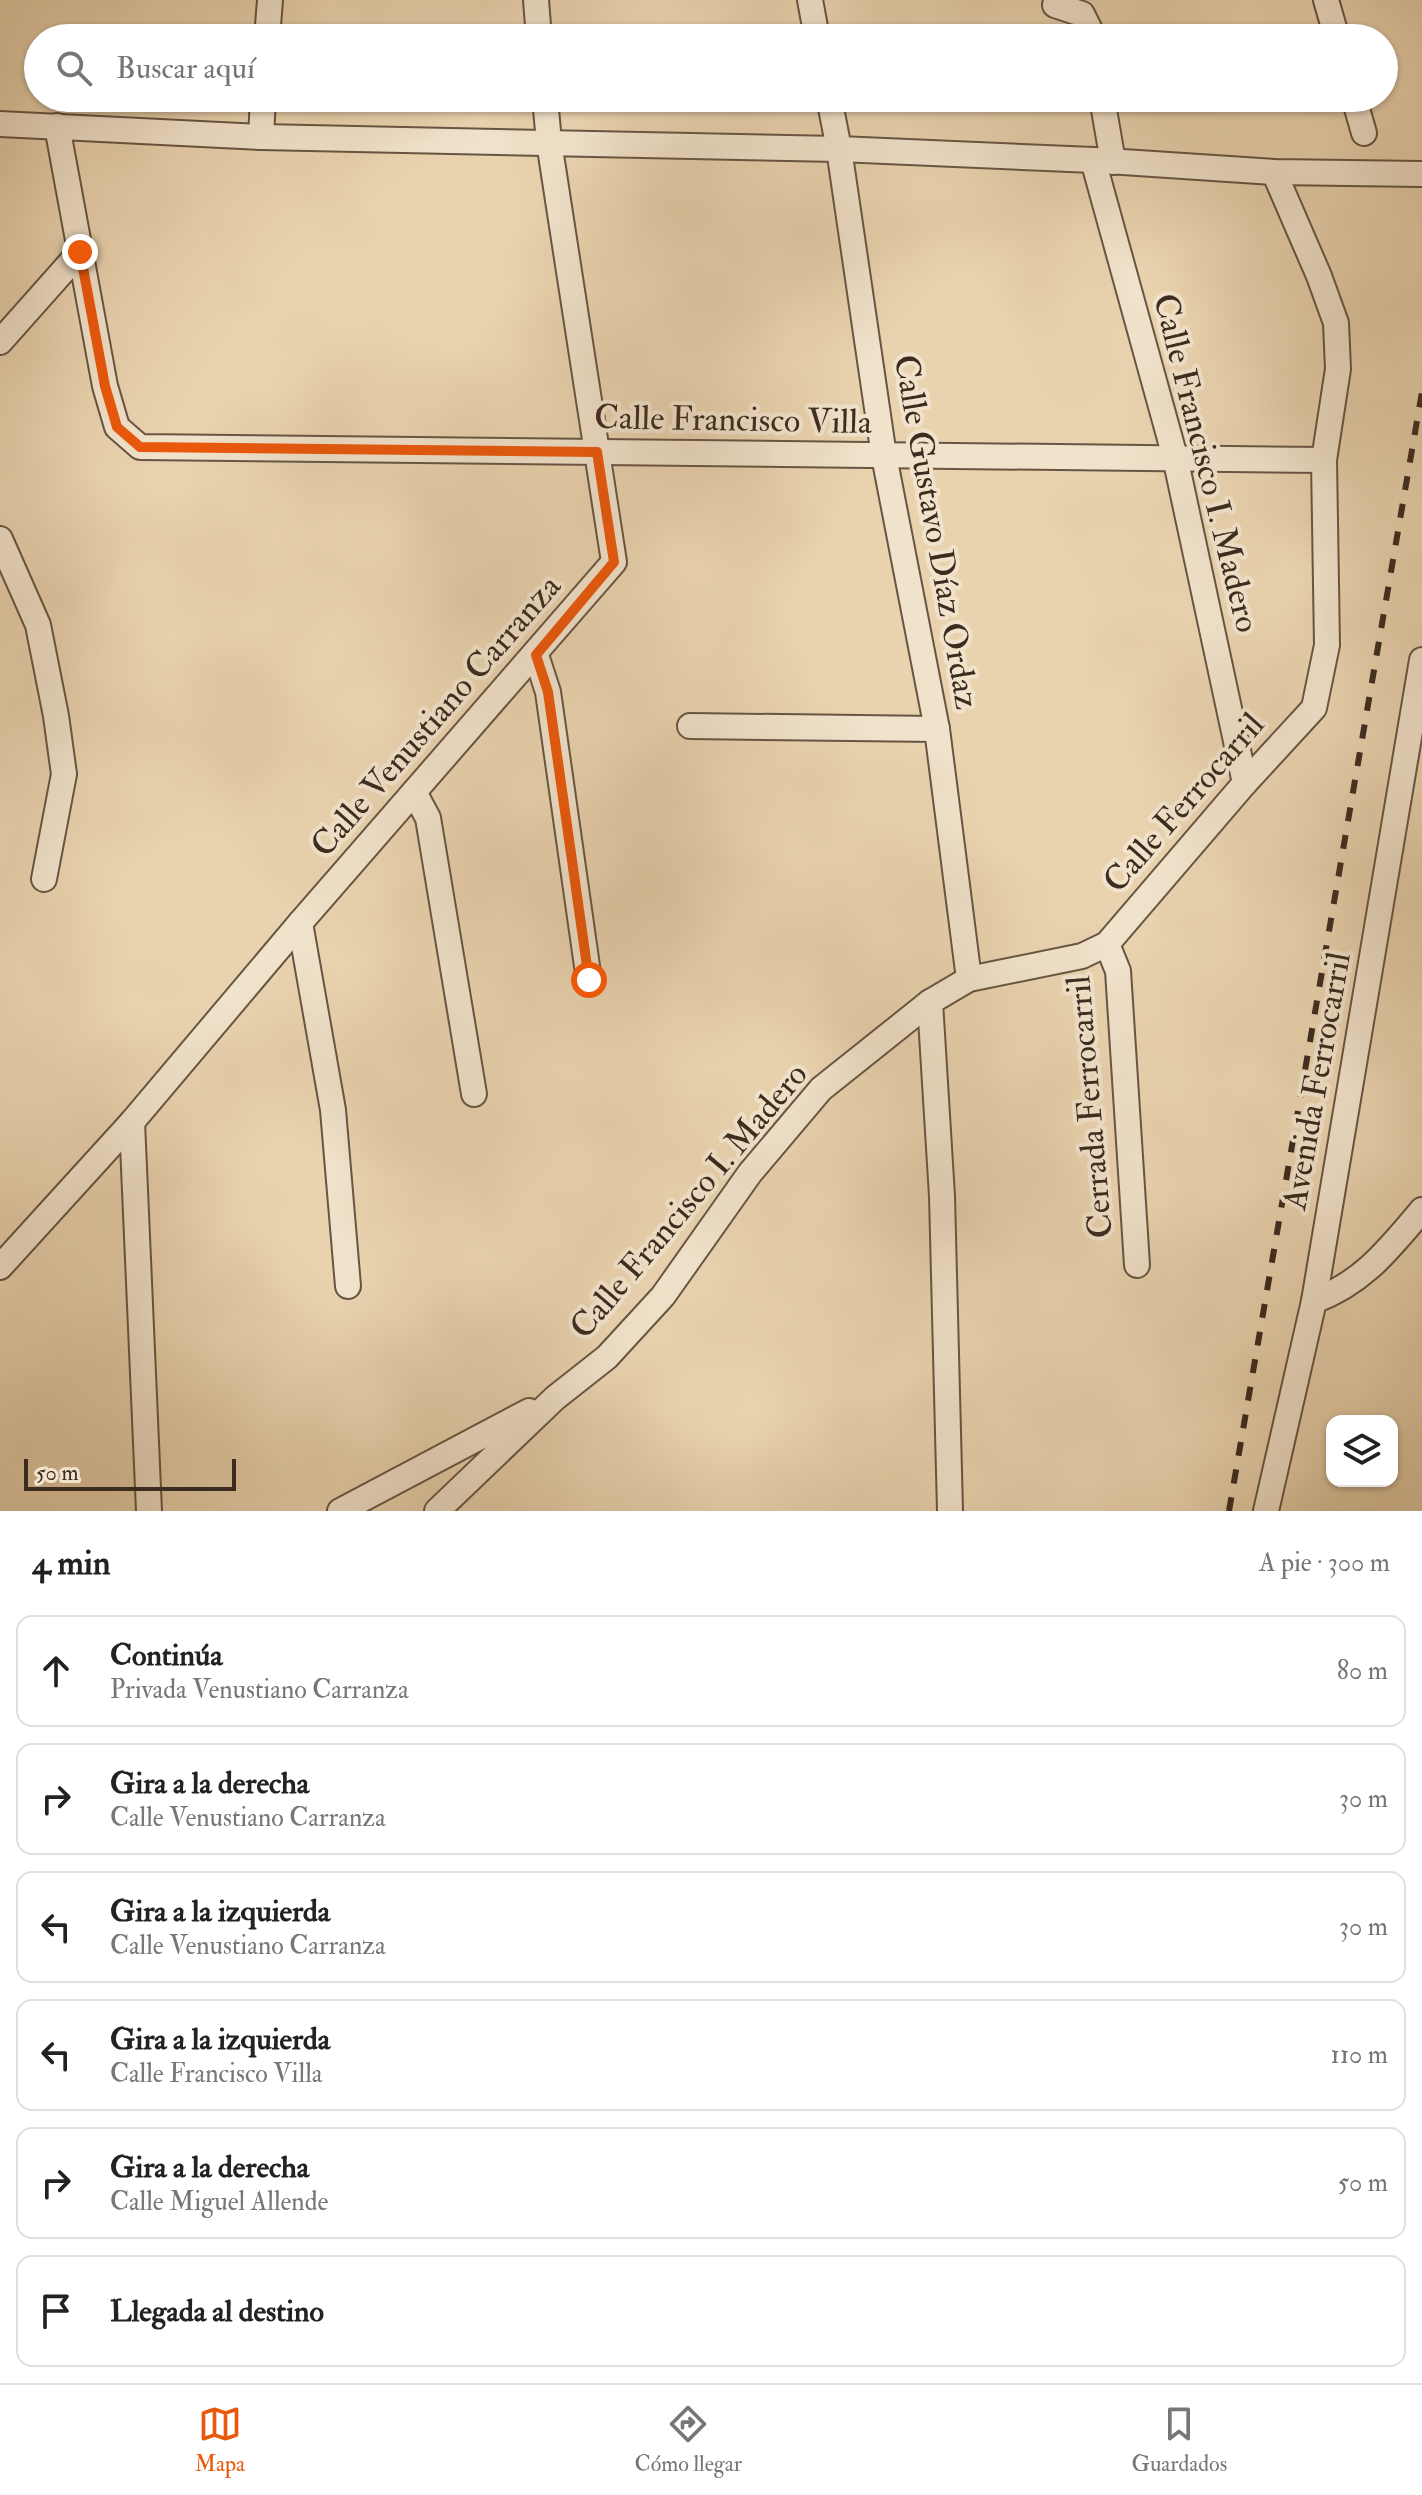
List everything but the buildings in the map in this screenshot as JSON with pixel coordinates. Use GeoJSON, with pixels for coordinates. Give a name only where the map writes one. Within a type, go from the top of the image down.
{"type":"FeatureCollection","features":[{"type":"Feature","properties":{"kind":"street"},"geometry":{"type":"LineString","coordinates":[[268,24],[270,0]]}},
{"type":"Feature","properties":{"kind":"street"},"geometry":{"type":"LineString","coordinates":[[536,0],[538,24]]}},
{"type":"Feature","properties":{"kind":"street"},"geometry":{"type":"LineString","coordinates":[[810,0],[814,24]]}},
{"type":"Feature","properties":{"kind":"street"},"geometry":{"type":"LineString","coordinates":[[1326,0],[1333,24]]}},
{"type":"Feature","properties":{"kind":"street"},"geometry":{"type":"LineString","coordinates":[[1055,5],[1082,14],[1087,24]]}},
{"type":"Feature","properties":{"kind":"street"},"geometry":{"type":"LineString","coordinates":[[261,137],[262,112]]}},
{"type":"Feature","properties":{"kind":"street","name":"Calle Venustiano Carranza"},"geometry":{"type":"LineString","coordinates":[[0,1267],[132,1122],[300,923],[614,562],[546,112]]}},
{"type":"Feature","properties":{"kind":"street","name":"Calle Gustavo Díaz Ordaz"},"geometry":{"type":"LineString","coordinates":[[832,112],[884,456],[937,729],[969,979]]}},
{"type":"Feature","properties":{"kind":"street","name":"Calle Francisco I. Madero"},"geometry":{"type":"LineString","coordinates":[[1102,112],[1103,161],[1175,457],[1245,783]]}},
{"type":"Feature","properties":{"kind":"street"},"geometry":{"type":"LineString","coordinates":[[1358,112],[1364,133]]}},
{"type":"Feature","properties":{"kind":"street"},"geometry":{"type":"LineString","coordinates":[[0,124],[261,137],[839,149],[1274,172],[1421,167]]}},
{"type":"Feature","properties":{"kind":"street"},"geometry":{"type":"LineString","coordinates":[[0,342],[80,252],[57,126]]}},
{"type":"Feature","properties":{"kind":"street"},"geometry":{"type":"LineString","coordinates":[[1274,172],[1336,323],[1338,369],[1324,460]]}},
{"type":"Feature","properties":{"kind":"street","name":"Calle Francisco Villa"},"geometry":{"type":"LineString","coordinates":[[80,252],[105,386],[117,427],[140,447],[1324,460]]}},
{"type":"Feature","properties":{"kind":"street","name":"Calle Ferrocarril"},"geometry":{"type":"LineString","coordinates":[[1107,944],[1245,783],[1314,708],[1327,645],[1324,460]]}},
{"type":"Feature","properties":{"kind":"street"},"geometry":{"type":"LineString","coordinates":[[0,539],[38,625],[64,774],[44,879]]}},
{"type":"Feature","properties":{"kind":"street"},"geometry":{"type":"LineString","coordinates":[[536,655],[548,692],[589,980]]}},
{"type":"Feature","properties":{"kind":"street","name":"Avenida Ferrocarril"},"geometry":{"type":"LineString","coordinates":[[1266,1511],[1314,1301],[1422,660]]}},
{"type":"Feature","properties":{"kind":"street"},"geometry":{"type":"LineString","coordinates":[[690,726],[937,729]]}},
{"type":"Feature","properties":{"kind":"street"},"geometry":{"type":"LineString","coordinates":[[414,792],[428,818],[474,1094]]}},
{"type":"Feature","properties":{"kind":"street"},"geometry":{"type":"LineString","coordinates":[[300,923],[333,1110],[348,1286]]}},
{"type":"Feature","properties":{"kind":"street","name":"Calle Francisco I. Madero"},"geometry":{"type":"LineString","coordinates":[[437,1511],[555,1398],[607,1357],[663,1296],[750,1173],[821,1089],[930,1002],[969,979],[1082,956],[1107,944]]}},
{"type":"Feature","properties":{"kind":"street","name":"Cerrada Ferrocarril"},"geometry":{"type":"LineString","coordinates":[[1107,944],[1118,971],[1137,1265]]}},
{"type":"Feature","properties":{"kind":"street"},"geometry":{"type":"LineString","coordinates":[[930,1002],[942,1196],[950,1511]]}},
{"type":"Feature","properties":{"kind":"street"},"geometry":{"type":"LineString","coordinates":[[132,1122],[149,1511]]}},
{"type":"Feature","properties":{"kind":"street"},"geometry":{"type":"LineString","coordinates":[[1314,1301],[1338,1292],[1380,1259],[1422,1210]]}},
{"type":"Feature","properties":{"kind":"street"},"geometry":{"type":"LineString","coordinates":[[340,1511],[555,1398]]}},
{"type":"Feature","properties":{"kind":"railway"},"geometry":{"type":"LineString","coordinates":[[1229,1511],[1422,392]]}},
{"type":"Feature","properties":{"kind":"route"},"geometry":{"type":"LineString","coordinates":[[80,252],[105,386],[117,427],[140,447],[597,452],[614,562],[536,655],[548,692],[589,980]]}}]}
